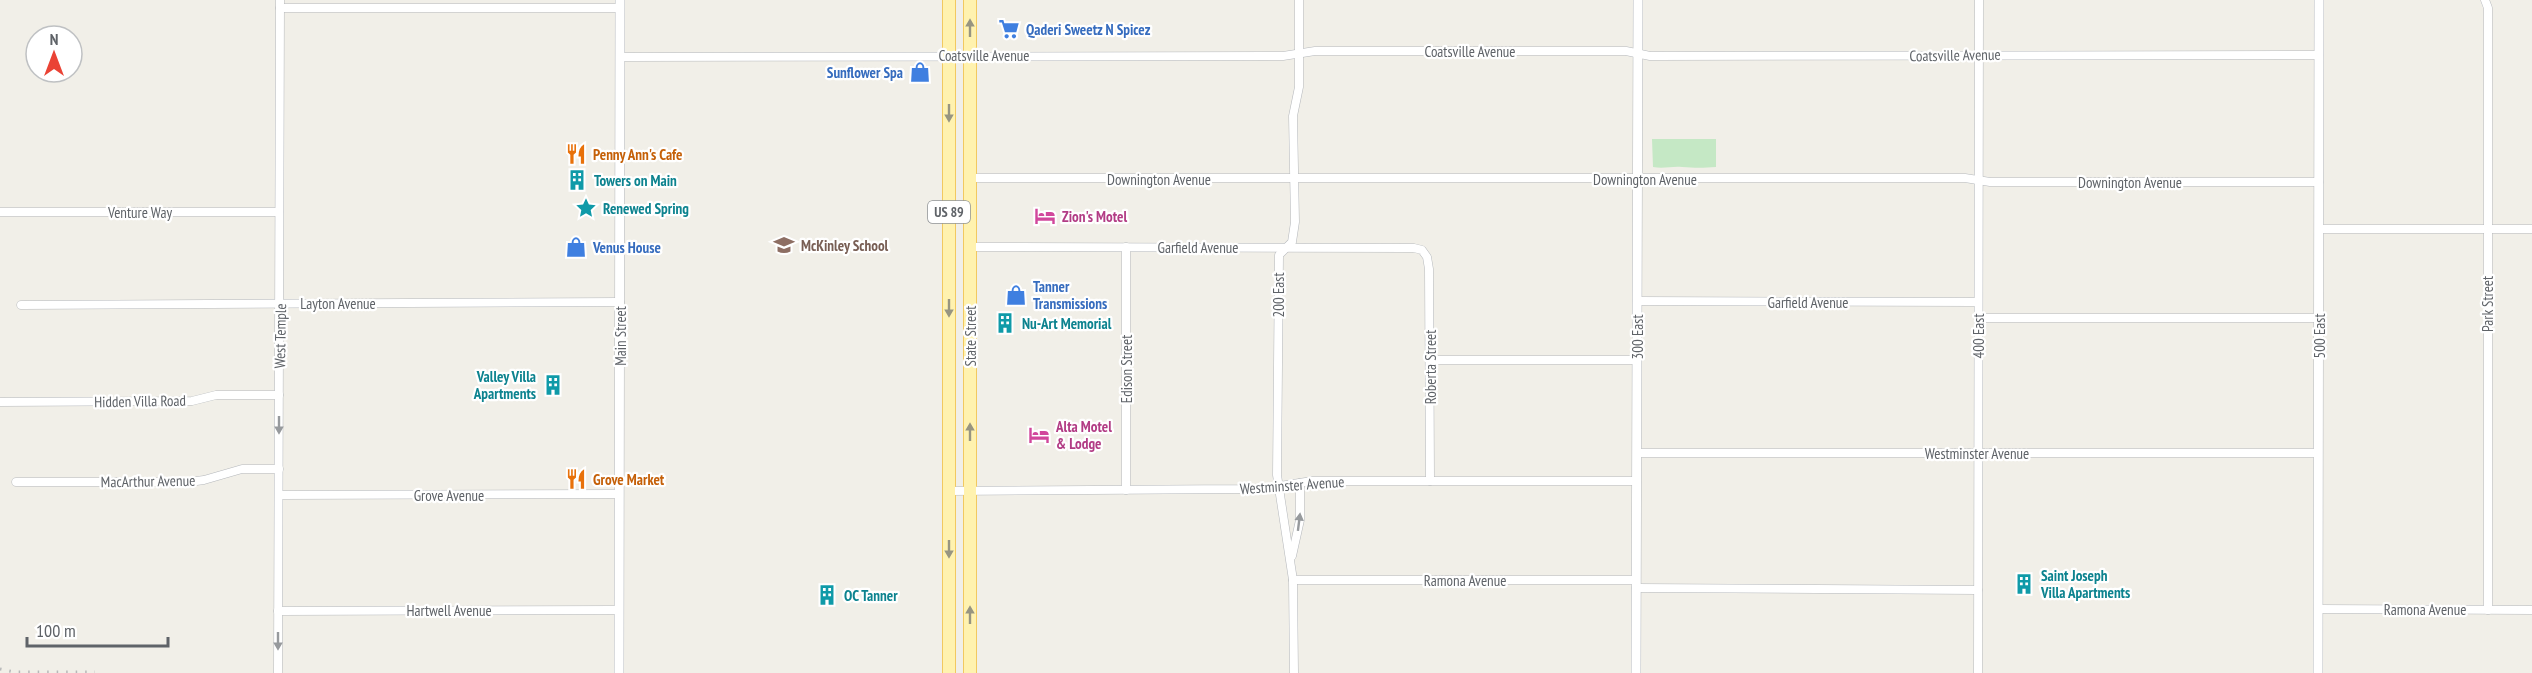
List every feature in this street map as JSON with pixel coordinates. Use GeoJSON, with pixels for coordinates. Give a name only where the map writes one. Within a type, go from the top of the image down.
{"type":"FeatureCollection","features":[{"type":"Feature","properties":{"kind":"main road","name":"State Street"},"geometry":{"type":"LineString","coordinates":[[949,673],[950,0]]}},
{"type":"Feature","properties":{"kind":"main road","name":"State Street"},"geometry":{"type":"LineString","coordinates":[[970,0],[970,673]]}},
{"type":"Feature","properties":{"kind":"street","name":"200 East"},"geometry":{"type":"LineString","coordinates":[[1294,673],[1292,560],[1278,486],[1279,255],[1292,242],[1295,222],[1293,116],[1299,87],[1299,0]]}},
{"type":"Feature","properties":{"kind":"street","name":"300 East"},"geometry":{"type":"LineString","coordinates":[[1635,673],[1638,0]]}},
{"type":"Feature","properties":{"kind":"street","name":"400 East"},"geometry":{"type":"LineString","coordinates":[[1978,673],[1979,0]]}},
{"type":"Feature","properties":{"kind":"street","name":"500 East"},"geometry":{"type":"LineString","coordinates":[[2318,673],[2319,0]]}},
{"type":"Feature","properties":{"kind":"street","name":"Park Street"},"geometry":{"type":"LineString","coordinates":[[2484,0],[2488,8],[2488,610]]}},
{"type":"Feature","properties":{"kind":"street"},"geometry":{"type":"LineString","coordinates":[[280,4],[620,4]]}},
{"type":"Feature","properties":{"kind":"street","name":"West Temple"},"geometry":{"type":"LineString","coordinates":[[278,673],[280,4]]}},
{"type":"Feature","properties":{"kind":"street","name":"Main Street"},"geometry":{"type":"LineString","coordinates":[[619,673],[620,4]]}},
{"type":"Feature","properties":{"kind":"street","name":"Coatsville Avenue"},"geometry":{"type":"LineString","coordinates":[[620,57],[1282,56],[1315,51],[1530,51],[1638,53],[1650,56],[2319,55]]}},
{"type":"Feature","properties":{"kind":"street","name":"Downington Avenue"},"geometry":{"type":"LineString","coordinates":[[970,178],[1965,178],[1990,182],[2319,182]]}},
{"type":"Feature","properties":{"kind":"street","name":"Venture Way"},"geometry":{"type":"LineString","coordinates":[[0,212],[279,212]]}},
{"type":"Feature","properties":{"kind":"street"},"geometry":{"type":"LineString","coordinates":[[2319,229],[2532,229]]}},
{"type":"Feature","properties":{"kind":"street","name":"Garfield Avenue"},"geometry":{"type":"LineString","coordinates":[[970,248],[1414,248],[1425,253]]}},
{"type":"Feature","properties":{"kind":"street","name":"Edison Street"},"geometry":{"type":"LineString","coordinates":[[1126,248],[1126,490]]}},
{"type":"Feature","properties":{"kind":"street","name":"Roberta Street"},"geometry":{"type":"LineString","coordinates":[[1425,253],[1430,268],[1430,481]]}},
{"type":"Feature","properties":{"kind":"street","name":"Layton Avenue"},"geometry":{"type":"LineString","coordinates":[[21,305],[620,302]]}},
{"type":"Feature","properties":{"kind":"street","name":"Garfield Avenue"},"geometry":{"type":"LineString","coordinates":[[1637,302],[1978,302]]}},
{"type":"Feature","properties":{"kind":"street"},"geometry":{"type":"LineString","coordinates":[[1978,318],[2319,318]]}},
{"type":"Feature","properties":{"kind":"street"},"geometry":{"type":"LineString","coordinates":[[1431,360],[1636,360]]}},
{"type":"Feature","properties":{"kind":"street","name":"Hidden Villa Road"},"geometry":{"type":"LineString","coordinates":[[0,402],[192,401],[216,395],[279,395]]}},
{"type":"Feature","properties":{"kind":"street","name":"Westminster Avenue"},"geometry":{"type":"LineString","coordinates":[[1637,453],[2318,453]]}},
{"type":"Feature","properties":{"kind":"street","name":"MacArthur Avenue"},"geometry":{"type":"LineString","coordinates":[[16,482],[189,482],[242,470],[279,469]]}},
{"type":"Feature","properties":{"kind":"street","name":"Westminster Avenue"},"geometry":{"type":"LineString","coordinates":[[949,491],[1231,490],[1300,483],[1636,481]]}},
{"type":"Feature","properties":{"kind":"street","name":"200 East"},"geometry":{"type":"LineString","coordinates":[[1292,560],[1300,520],[1300,483]]}},
{"type":"Feature","properties":{"kind":"street","name":"Grove Avenue"},"geometry":{"type":"LineString","coordinates":[[279,495],[619,494]]}},
{"type":"Feature","properties":{"kind":"street","name":"Ramona Avenue"},"geometry":{"type":"LineString","coordinates":[[1293,580],[1978,590]]}},
{"type":"Feature","properties":{"kind":"street","name":"Ramona Avenue"},"geometry":{"type":"LineString","coordinates":[[2318,609],[2532,610]]}},
{"type":"Feature","properties":{"kind":"street","name":"Hartwell Avenue"},"geometry":{"type":"LineString","coordinates":[[278,611],[619,610]]}},
{"type":"Feature","properties":{"kind":"green space"},"geometry":{"type":"Polygon","coordinates":[[[1652,139],[1716,139],[1716,167],[1653,167],[1652,139]]]}},
{"type":"Feature","properties":{"kind":"railway"},"geometry":{"type":"LineString","coordinates":[[0,669],[14,672],[95,672]]}},
{"type":"Feature","properties":{"kind":"place","name":"Qaderi Sweetz N Spicez"},"geometry":{"type":"Point","coordinates":[1009,29]}},
{"type":"Feature","properties":{"kind":"place","name":"Sunflower Spa"},"geometry":{"type":"Point","coordinates":[920,72]}},
{"type":"Feature","properties":{"kind":"place","name":"Penny Ann's Cafe"},"geometry":{"type":"Point","coordinates":[576,154]}},
{"type":"Feature","properties":{"kind":"place","name":"Towers on Main"},"geometry":{"type":"Point","coordinates":[577,180]}},
{"type":"Feature","properties":{"kind":"place","name":"Renewed Spring"},"geometry":{"type":"Point","coordinates":[586,208]}},
{"type":"Feature","properties":{"kind":"place","name":"Zion's Motel"},"geometry":{"type":"Point","coordinates":[1045,216]}},
{"type":"Feature","properties":{"kind":"place","name":"McKinley School"},"geometry":{"type":"Point","coordinates":[784,245]}},
{"type":"Feature","properties":{"kind":"place","name":"Venus House"},"geometry":{"type":"Point","coordinates":[576,247]}},
{"type":"Feature","properties":{"kind":"place","name":"Tanner Transmissions"},"geometry":{"type":"Point","coordinates":[1016,295]}},
{"type":"Feature","properties":{"kind":"place","name":"Nu-Art Memorial"},"geometry":{"type":"Point","coordinates":[1005,323]}},
{"type":"Feature","properties":{"kind":"place","name":"Valley Villa Apartments"},"geometry":{"type":"Point","coordinates":[553,385]}},
{"type":"Feature","properties":{"kind":"place","name":"Alta Motel & Lodge"},"geometry":{"type":"Point","coordinates":[1039,435]}},
{"type":"Feature","properties":{"kind":"place","name":"Grove Market"},"geometry":{"type":"Point","coordinates":[576,479]}},
{"type":"Feature","properties":{"kind":"place","name":"Saint Joseph Villa Apartments"},"geometry":{"type":"Point","coordinates":[2024,584]}},
{"type":"Feature","properties":{"kind":"place","name":"OC Tanner"},"geometry":{"type":"Point","coordinates":[827,595]}}]}
